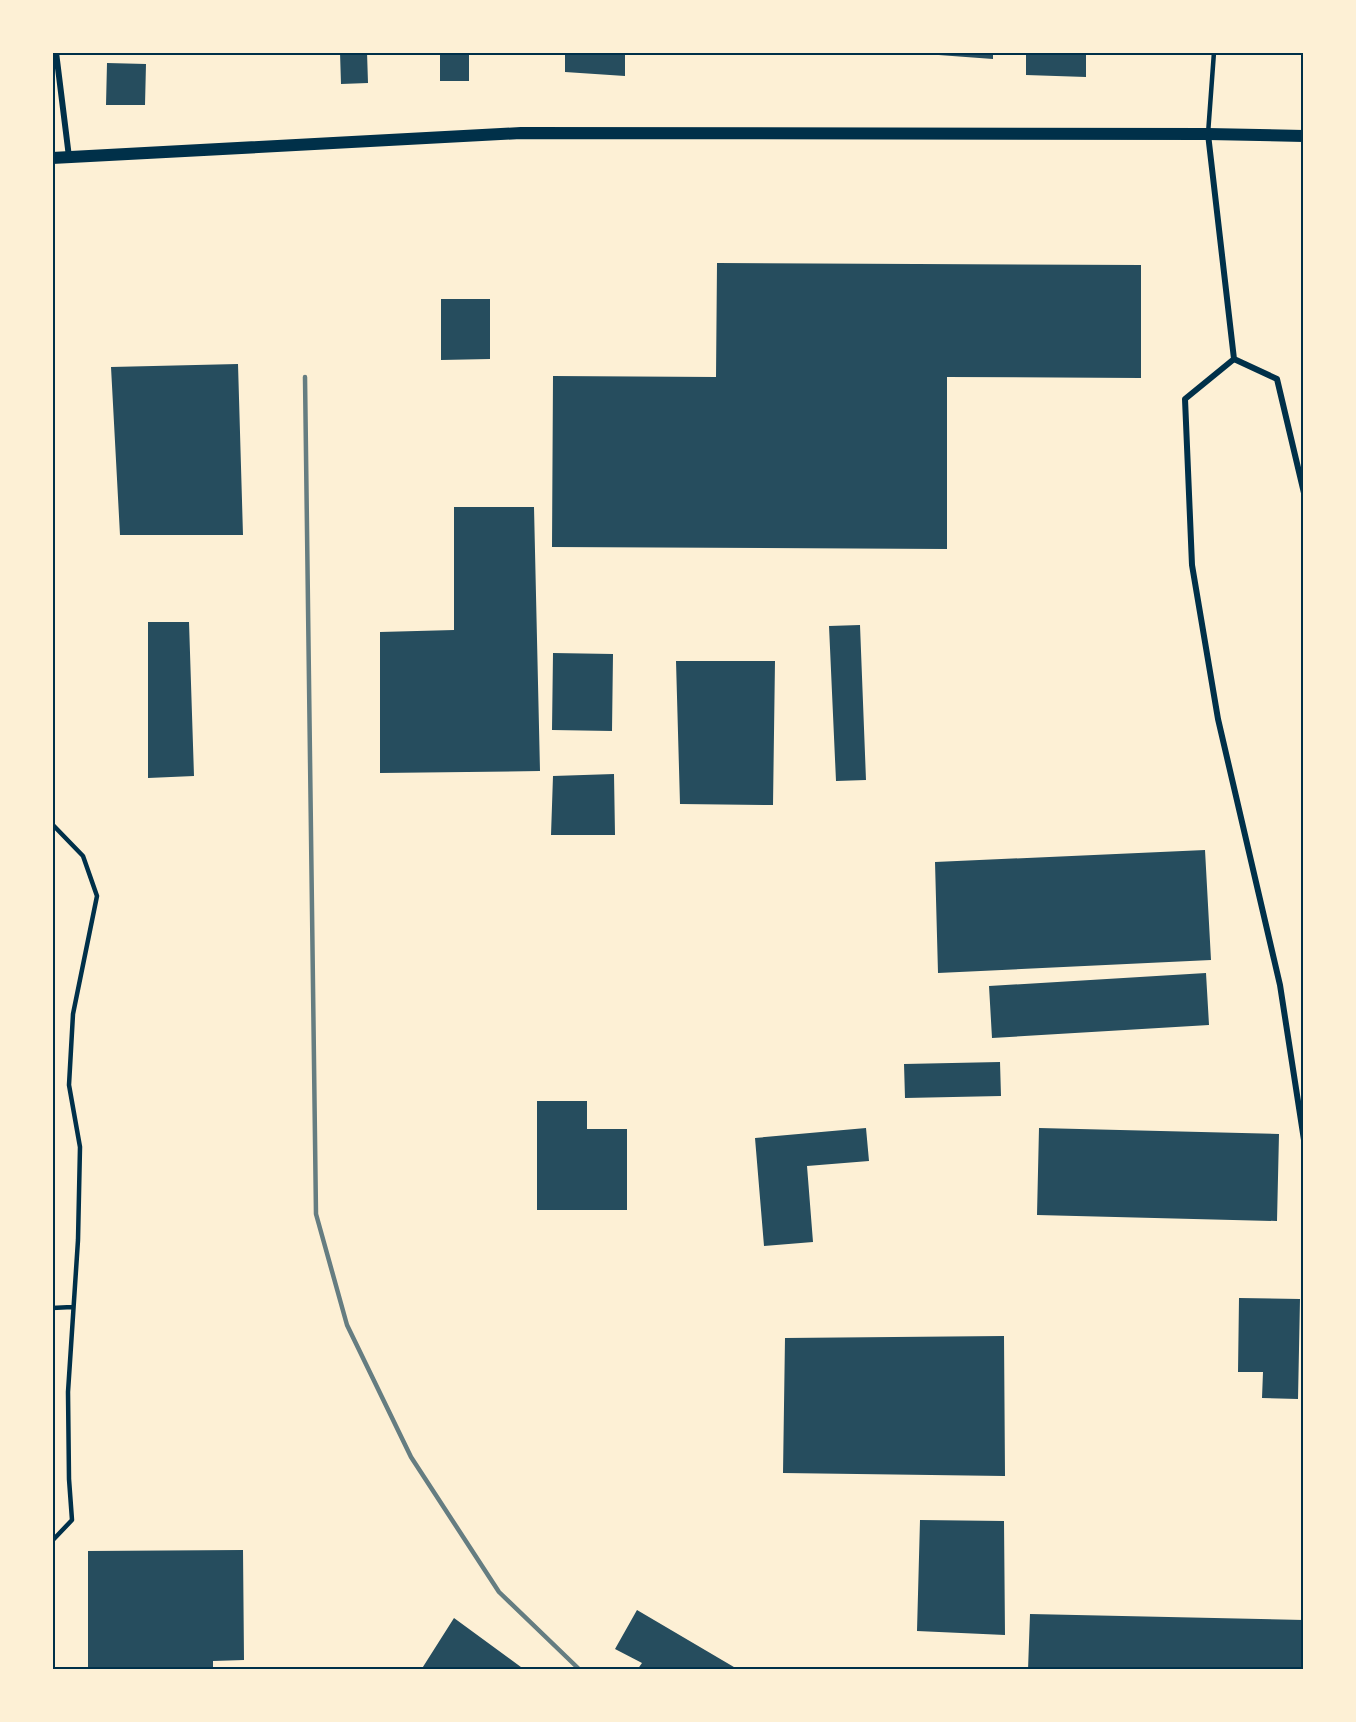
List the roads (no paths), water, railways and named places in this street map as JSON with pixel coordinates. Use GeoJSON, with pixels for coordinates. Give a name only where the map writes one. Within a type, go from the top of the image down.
{"type":"FeatureCollection","features":[{"type":"Feature","properties":{"kind":"main road"},"geometry":{"type":"LineString","coordinates":[[52,158],[521,133],[1304,136]]}},
{"type":"Feature","properties":{"kind":"street"},"geometry":{"type":"LineString","coordinates":[[56,52],[69,157]]}},
{"type":"Feature","properties":{"kind":"street"},"geometry":{"type":"LineString","coordinates":[[1208,134],[1234,359]]}},
{"type":"Feature","properties":{"kind":"street"},"geometry":{"type":"LineString","coordinates":[[1234,359],[1277,379],[1304,493]]}},
{"type":"Feature","properties":{"kind":"street"},"geometry":{"type":"LineString","coordinates":[[1234,359],[1185,399],[1192,565],[1218,718],[1280,985],[1304,1140]]}},
{"type":"Feature","properties":{"kind":"lane"},"geometry":{"type":"LineString","coordinates":[[1208,134],[1214,52]]}},
{"type":"Feature","properties":{"kind":"lane"},"geometry":{"type":"LineString","coordinates":[[52,824],[83,856],[97,896],[74,1014],[69,1085],[80,1147],[78,1240],[68,1392],[72,1520],[52,1541]]}},
{"type":"Feature","properties":{"kind":"lane"},"geometry":{"type":"LineString","coordinates":[[52,1308],[72,1307]]}},
{"type":"Feature","properties":{"kind":"railway"},"geometry":{"type":"LineString","coordinates":[[305,377],[316,1214],[347,1325],[411,1457],[499,1592],[580,1670]]}}]}
